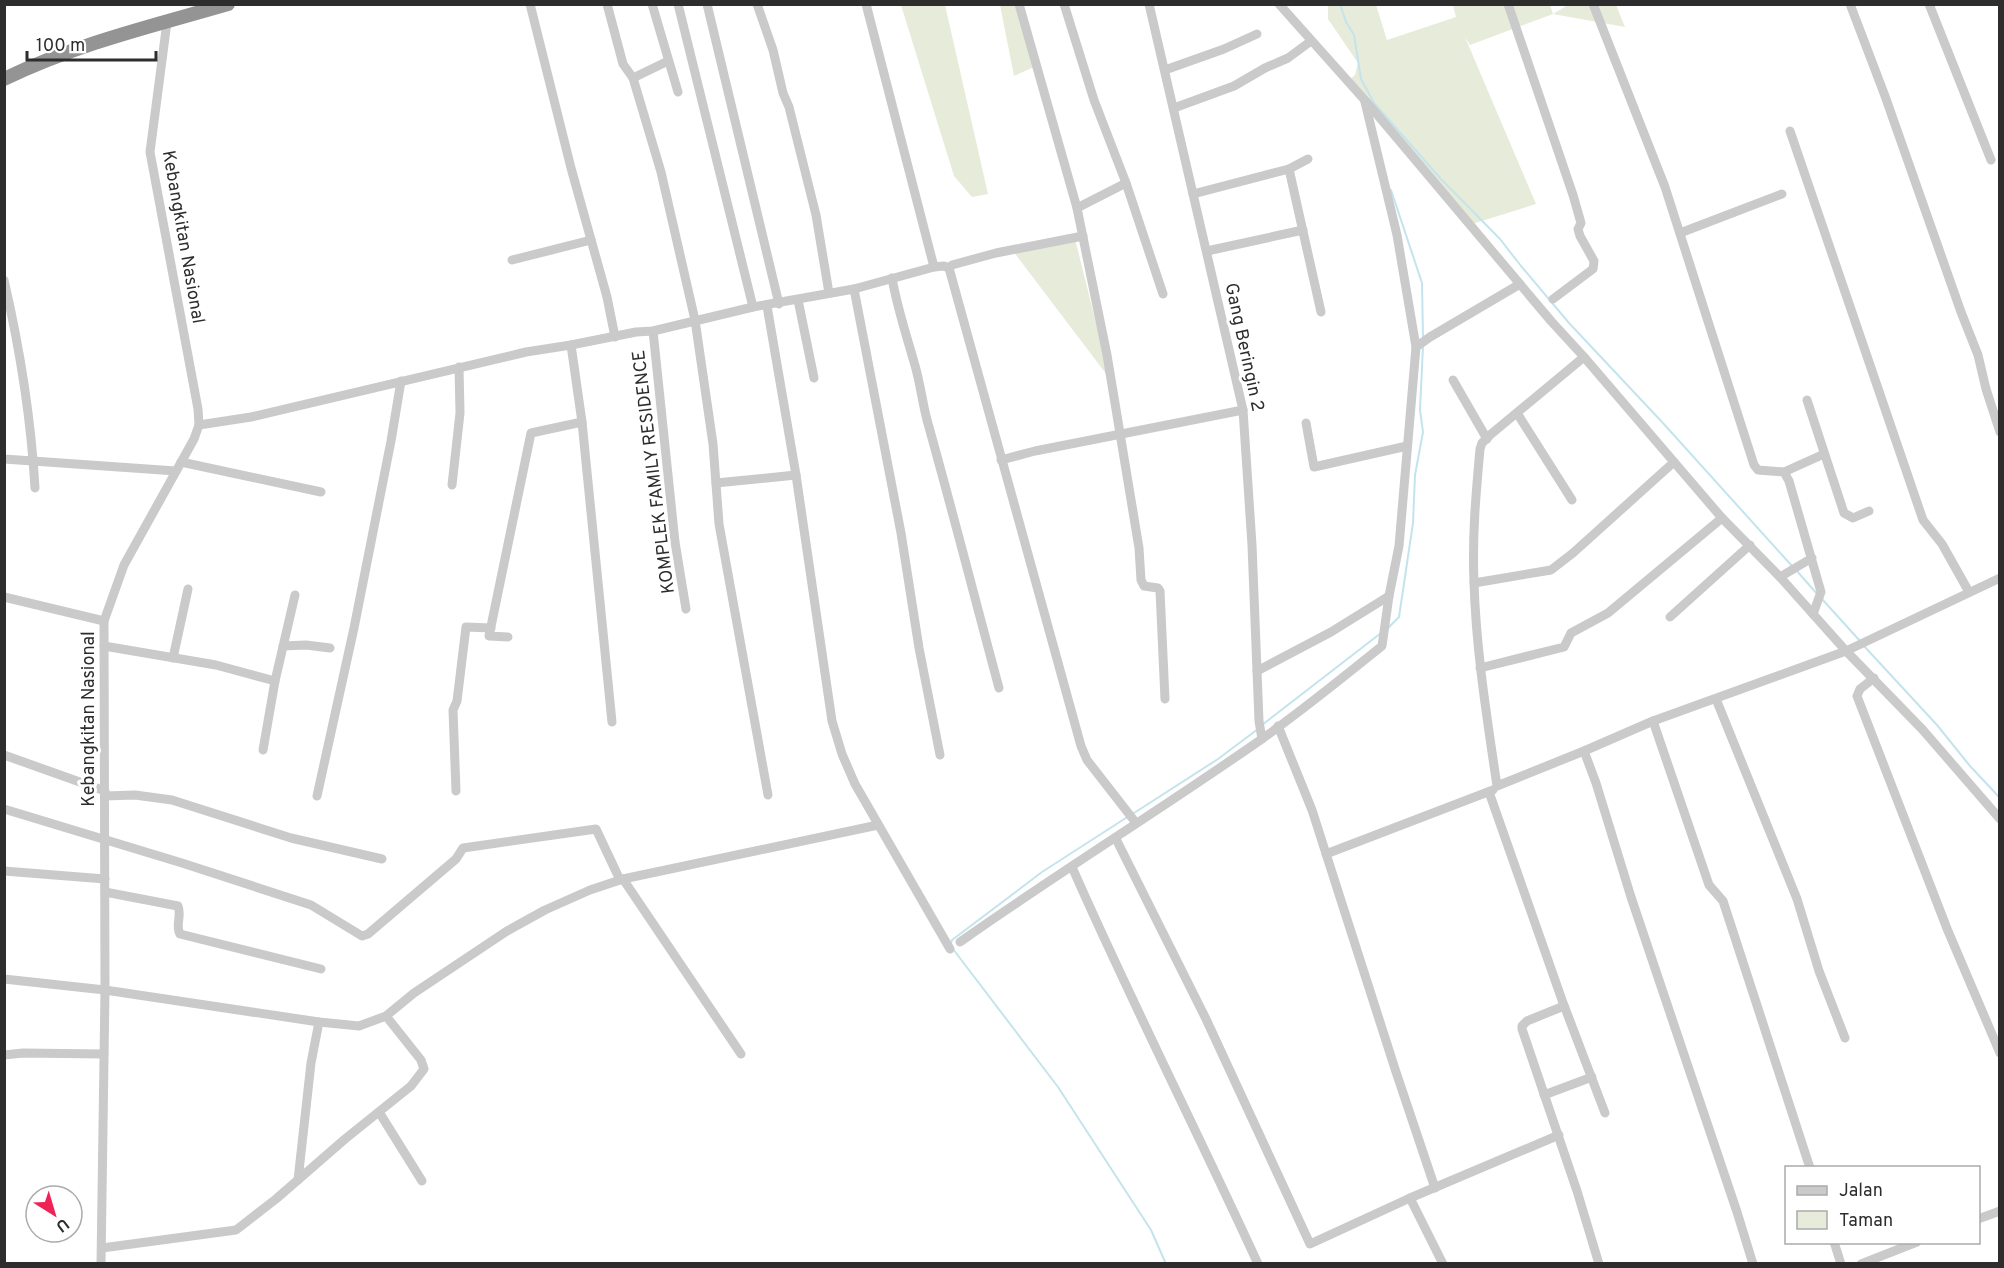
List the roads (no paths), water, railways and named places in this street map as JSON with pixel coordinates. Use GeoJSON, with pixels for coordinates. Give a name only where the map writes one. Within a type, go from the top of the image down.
{"type":"FeatureCollection","features":[{"type":"Feature","properties":{"kind":"highway"},"geometry":{"type":"LineString","coordinates":[[4,79],[62,54],[228,4]]}},
{"type":"Feature","properties":{"kind":"street"},"geometry":{"type":"LineString","coordinates":[[530,4],[615,337]]}},
{"type":"Feature","properties":{"kind":"street"},"geometry":{"type":"LineString","coordinates":[[607,4],[623,64],[633,78],[661,172],[695,320],[713,444],[719,524],[768,795]]}},
{"type":"Feature","properties":{"kind":"street"},"geometry":{"type":"LineString","coordinates":[[652,4],[678,92]]}},
{"type":"Feature","properties":{"kind":"street"},"geometry":{"type":"LineString","coordinates":[[678,4],[753,307]]}},
{"type":"Feature","properties":{"kind":"street"},"geometry":{"type":"LineString","coordinates":[[707,4],[779,304]]}},
{"type":"Feature","properties":{"kind":"street"},"geometry":{"type":"LineString","coordinates":[[757,4],[783,93],[789,106],[811,191],[830,293]]}},
{"type":"Feature","properties":{"kind":"street"},"geometry":{"type":"LineString","coordinates":[[866,4],[934,267]]}},
{"type":"Feature","properties":{"kind":"street"},"geometry":{"type":"LineString","coordinates":[[1020,4],[1083,236],[1107,356],[1138,548],[1141,580],[1144,586],[1158,588],[1160,591],[1166,699]]}},
{"type":"Feature","properties":{"kind":"street"},"geometry":{"type":"LineString","coordinates":[[1064,4],[1094,100],[1126,183],[1163,294]]}},
{"type":"Feature","properties":{"kind":"street","name":"Gang Beringin 2"},"geometry":{"type":"LineString","coordinates":[[1149,4],[1244,410],[1261,736]]}},
{"type":"Feature","properties":{"kind":"street"},"geometry":{"type":"LineString","coordinates":[[1279,4],[1367,103],[1722,518],[1922,729],[2000,819]]}},
{"type":"Feature","properties":{"kind":"street"},"geometry":{"type":"LineString","coordinates":[[1508,4],[1581,223],[1578,229],[1580,236],[1594,261],[1593,269],[1553,299]]}},
{"type":"Feature","properties":{"kind":"street"},"geometry":{"type":"LineString","coordinates":[[1593,4],[1665,187],[1754,465],[1758,470],[1784,471],[1824,454]]}},
{"type":"Feature","properties":{"kind":"street"},"geometry":{"type":"LineString","coordinates":[[1850,4],[1978,355],[2000,432]]}},
{"type":"Feature","properties":{"kind":"street"},"geometry":{"type":"LineString","coordinates":[[1929,4],[1991,160]]}},
{"type":"Feature","properties":{"kind":"street","name":"Kebangkitan Nasional"},"geometry":{"type":"LineString","coordinates":[[101,1263],[105,990],[104,621],[124,565],[179,467],[199,425],[198,409],[150,152],[167,22]]}},
{"type":"Feature","properties":{"kind":"street"},"geometry":{"type":"LineString","coordinates":[[1165,70],[1224,49],[1257,34]]}},
{"type":"Feature","properties":{"kind":"street"},"geometry":{"type":"LineString","coordinates":[[1174,108],[1234,86],[1288,58],[1311,41]]}},
{"type":"Feature","properties":{"kind":"street"},"geometry":{"type":"LineString","coordinates":[[633,78],[669,61]]}},
{"type":"Feature","properties":{"kind":"street"},"geometry":{"type":"LineString","coordinates":[[960,942],[1027,895],[1116,839],[1135,821],[1278,726],[1384,642],[1384,623],[1399,546],[1417,346],[1397,235],[1367,103]]}},
{"type":"Feature","properties":{"kind":"street"},"geometry":{"type":"LineString","coordinates":[[1790,131],[1923,520],[1942,544],[1968,592]]}},
{"type":"Feature","properties":{"kind":"street"},"geometry":{"type":"LineString","coordinates":[[1193,194],[1289,169],[1308,159]]}},
{"type":"Feature","properties":{"kind":"street"},"geometry":{"type":"LineString","coordinates":[[1289,169],[1321,312]]}},
{"type":"Feature","properties":{"kind":"street"},"geometry":{"type":"LineString","coordinates":[[1077,208],[1126,183]]}},
{"type":"Feature","properties":{"kind":"street"},"geometry":{"type":"LineString","coordinates":[[1680,233],[1782,194]]}},
{"type":"Feature","properties":{"kind":"street"},"geometry":{"type":"LineString","coordinates":[[1207,251],[1303,230]]}},
{"type":"Feature","properties":{"kind":"street"},"geometry":{"type":"LineString","coordinates":[[949,268],[952,265],[996,253],[1083,236]]}},
{"type":"Feature","properties":{"kind":"street"},"geometry":{"type":"LineString","coordinates":[[512,260],[591,240]]}},
{"type":"Feature","properties":{"kind":"street"},"geometry":{"type":"LineString","coordinates":[[199,425],[251,417],[526,352],[653,331],[753,307],[854,289],[934,267],[949,268]]}},
{"type":"Feature","properties":{"kind":"street"},"geometry":{"type":"LineString","coordinates":[[949,268],[980,377],[1000,460],[1015,506],[1081,746],[1087,760],[1135,821]]}},
{"type":"Feature","properties":{"kind":"street"},"geometry":{"type":"LineString","coordinates":[[892,278],[927,421],[999,688]]}},
{"type":"Feature","properties":{"kind":"street"},"geometry":{"type":"LineString","coordinates":[[4,280],[20,353],[35,488]]}},
{"type":"Feature","properties":{"kind":"street"},"geometry":{"type":"LineString","coordinates":[[1417,346],[1520,284]]}},
{"type":"Feature","properties":{"kind":"street"},"geometry":{"type":"LineString","coordinates":[[854,289],[901,533],[939,755]]}},
{"type":"Feature","properties":{"kind":"street"},"geometry":{"type":"LineString","coordinates":[[798,300],[814,378]]}},
{"type":"Feature","properties":{"kind":"street"},"geometry":{"type":"LineString","coordinates":[[767,306],[796,475],[832,721],[855,784],[950,949]]}},
{"type":"Feature","properties":{"kind":"street","name":"KOMPLEK FAMILY RESIDENCE"},"geometry":{"type":"LineString","coordinates":[[653,331],[675,542],[686,609]]}},
{"type":"Feature","properties":{"kind":"street"},"geometry":{"type":"LineString","coordinates":[[571,345],[582,422],[612,722]]}},
{"type":"Feature","properties":{"kind":"street"},"geometry":{"type":"LineString","coordinates":[[1584,357],[1487,439],[1480,449],[1473,541],[1474,583],[1480,668],[1493,789],[1564,1006],[1605,1113]]}},
{"type":"Feature","properties":{"kind":"street"},"geometry":{"type":"LineString","coordinates":[[452,485],[460,413],[459,368]]}},
{"type":"Feature","properties":{"kind":"street"},"geometry":{"type":"LineString","coordinates":[[1453,380],[1487,439]]}},
{"type":"Feature","properties":{"kind":"street"},"geometry":{"type":"LineString","coordinates":[[317,796],[354,628],[401,381]]}},
{"type":"Feature","properties":{"kind":"street"},"geometry":{"type":"LineString","coordinates":[[1807,400],[1845,515],[1853,518],[1869,511]]}},
{"type":"Feature","properties":{"kind":"street"},"geometry":{"type":"LineString","coordinates":[[1000,460],[1244,410]]}},
{"type":"Feature","properties":{"kind":"street"},"geometry":{"type":"LineString","coordinates":[[1517,413],[1572,500]]}},
{"type":"Feature","properties":{"kind":"street"},"geometry":{"type":"LineString","coordinates":[[508,637],[489,636],[531,433],[582,422]]}},
{"type":"Feature","properties":{"kind":"street"},"geometry":{"type":"LineString","coordinates":[[1306,423],[1314,467],[1407,446]]}},
{"type":"Feature","properties":{"kind":"street"},"geometry":{"type":"LineString","coordinates":[[4,459],[179,467],[290,480],[321,492]]}},
{"type":"Feature","properties":{"kind":"street"},"geometry":{"type":"LineString","coordinates":[[1474,583],[1551,570],[1580,547],[1674,462]]}},
{"type":"Feature","properties":{"kind":"street"},"geometry":{"type":"LineString","coordinates":[[1784,471],[1812,558],[1820,597],[1813,614]]}},
{"type":"Feature","properties":{"kind":"street"},"geometry":{"type":"LineString","coordinates":[[716,483],[796,475]]}},
{"type":"Feature","properties":{"kind":"street"},"geometry":{"type":"LineString","coordinates":[[1480,668],[1564,647],[1571,633],[1608,612],[1722,518]]}},
{"type":"Feature","properties":{"kind":"street"},"geometry":{"type":"LineString","coordinates":[[1670,617],[1750,545]]}},
{"type":"Feature","properties":{"kind":"street"},"geometry":{"type":"LineString","coordinates":[[1780,577],[1812,558]]}},
{"type":"Feature","properties":{"kind":"street"},"geometry":{"type":"LineString","coordinates":[[1326,854],[1493,789],[1653,721],[1846,651],[2000,578]]}},
{"type":"Feature","properties":{"kind":"street"},"geometry":{"type":"LineString","coordinates":[[173,658],[188,589]]}},
{"type":"Feature","properties":{"kind":"street"},"geometry":{"type":"LineString","coordinates":[[262,750],[295,596]]}},
{"type":"Feature","properties":{"kind":"street"},"geometry":{"type":"LineString","coordinates":[[1257,671],[1331,632],[1389,596]]}},
{"type":"Feature","properties":{"kind":"street"},"geometry":{"type":"LineString","coordinates":[[4,597],[104,621]]}},
{"type":"Feature","properties":{"kind":"street"},"geometry":{"type":"LineString","coordinates":[[456,791],[453,710],[457,701],[466,627],[491,628]]}},
{"type":"Feature","properties":{"kind":"street"},"geometry":{"type":"LineString","coordinates":[[283,645],[330,648]]}},
{"type":"Feature","properties":{"kind":"street"},"geometry":{"type":"LineString","coordinates":[[104,646],[216,665],[275,681]]}},
{"type":"Feature","properties":{"kind":"street"},"geometry":{"type":"LineString","coordinates":[[1874,678],[1860,688],[1857,696],[1948,931],[2000,1053]]}},
{"type":"Feature","properties":{"kind":"street"},"geometry":{"type":"LineString","coordinates":[[1716,699],[1797,899],[1819,971],[1845,1038]]}},
{"type":"Feature","properties":{"kind":"street"},"geometry":{"type":"LineString","coordinates":[[1653,721],[1709,885],[1723,902],[1810,1166]]}},
{"type":"Feature","properties":{"kind":"street"},"geometry":{"type":"LineString","coordinates":[[1278,726],[1312,810],[1435,1188]]}},
{"type":"Feature","properties":{"kind":"street"},"geometry":{"type":"LineString","coordinates":[[1584,751],[1753,1263]]}},
{"type":"Feature","properties":{"kind":"street"},"geometry":{"type":"LineString","coordinates":[[4,755],[105,794],[172,800],[291,838],[382,859]]}},
{"type":"Feature","properties":{"kind":"street"},"geometry":{"type":"LineString","coordinates":[[4,809],[311,905],[362,936],[368,934],[456,859],[463,848],[596,829],[622,880],[741,1054]]}},
{"type":"Feature","properties":{"kind":"street"},"geometry":{"type":"LineString","coordinates":[[4,979],[105,990],[358,1026],[386,1016],[414,993],[507,931],[545,910],[590,890],[622,880],[878,825]]}},
{"type":"Feature","properties":{"kind":"street"},"geometry":{"type":"LineString","coordinates":[[1116,839],[1206,1019],[1310,1244],[1410,1198],[1558,1135]]}},
{"type":"Feature","properties":{"kind":"street"},"geometry":{"type":"LineString","coordinates":[[1072,867],[1146,1030],[1202,1142],[1258,1263]]}},
{"type":"Feature","properties":{"kind":"street"},"geometry":{"type":"LineString","coordinates":[[4,871],[105,879]]}},
{"type":"Feature","properties":{"kind":"street"},"geometry":{"type":"LineString","coordinates":[[105,892],[178,906],[180,934],[321,969]]}},
{"type":"Feature","properties":{"kind":"street"},"geometry":{"type":"LineString","coordinates":[[1564,1006],[1527,1020],[1522,1026],[1599,1263]]}},
{"type":"Feature","properties":{"kind":"street"},"geometry":{"type":"LineString","coordinates":[[102,1248],[233,1231],[298,1180],[411,1086],[424,1069],[421,1060],[386,1016]]}},
{"type":"Feature","properties":{"kind":"street"},"geometry":{"type":"LineString","coordinates":[[298,1180],[311,1063],[319,1022]]}},
{"type":"Feature","properties":{"kind":"street"},"geometry":{"type":"LineString","coordinates":[[4,1055],[23,1053],[104,1054]]}},
{"type":"Feature","properties":{"kind":"street"},"geometry":{"type":"LineString","coordinates":[[1544,1095],[1592,1077]]}},
{"type":"Feature","properties":{"kind":"street"},"geometry":{"type":"LineString","coordinates":[[379,1112],[422,1181]]}},
{"type":"Feature","properties":{"kind":"street"},"geometry":{"type":"LineString","coordinates":[[1410,1198],[1442,1261],[1431,1263]]}},
{"type":"Feature","properties":{"kind":"street"},"geometry":{"type":"LineString","coordinates":[[1980,1218],[2000,1211]]}},
{"type":"Feature","properties":{"kind":"street"},"geometry":{"type":"LineString","coordinates":[[1835,1244],[1841,1263]]}},
{"type":"Feature","properties":{"kind":"street"},"geometry":{"type":"LineString","coordinates":[[1861,1263],[1912,1244]]}},
{"type":"Feature","properties":{"kind":"street"},"geometry":{"type":"LineString","coordinates":[[1888,1253],[1892,1263]]}},
{"type":"Feature","properties":{"kind":"waterway"},"geometry":{"type":"LineString","coordinates":[[1340,4],[1346,22],[1354,35],[1361,79],[1374,103],[1441,179],[1500,239],[1569,323],[1792,566]]}},
{"type":"Feature","properties":{"kind":"waterway"},"geometry":{"type":"LineString","coordinates":[[1391,190],[1422,283],[1423,338]]}},
{"type":"Feature","properties":{"kind":"waterway"},"geometry":{"type":"LineString","coordinates":[[1388,628],[1399,617],[1413,523],[1415,475],[1423,432],[1420,410],[1423,346]]}},
{"type":"Feature","properties":{"kind":"waterway"},"geometry":{"type":"LineString","coordinates":[[1796,570],[1818,595]]}},
{"type":"Feature","properties":{"kind":"waterway"},"geometry":{"type":"LineString","coordinates":[[1822,599],[1860,641]]}},
{"type":"Feature","properties":{"kind":"waterway"},"geometry":{"type":"LineString","coordinates":[[1262,725],[1381,633]]}},
{"type":"Feature","properties":{"kind":"waterway"},"geometry":{"type":"LineString","coordinates":[[1864,646],[2000,798]]}},
{"type":"Feature","properties":{"kind":"waterway"},"geometry":{"type":"LineString","coordinates":[[1134,813],[1218,759],[1258,729]]}},
{"type":"Feature","properties":{"kind":"waterway"},"geometry":{"type":"LineString","coordinates":[[951,943],[1042,872],[1129,816]]}},
{"type":"Feature","properties":{"kind":"waterway"},"geometry":{"type":"LineString","coordinates":[[953,949],[1058,1087],[1151,1230],[1166,1264]]}}]}
